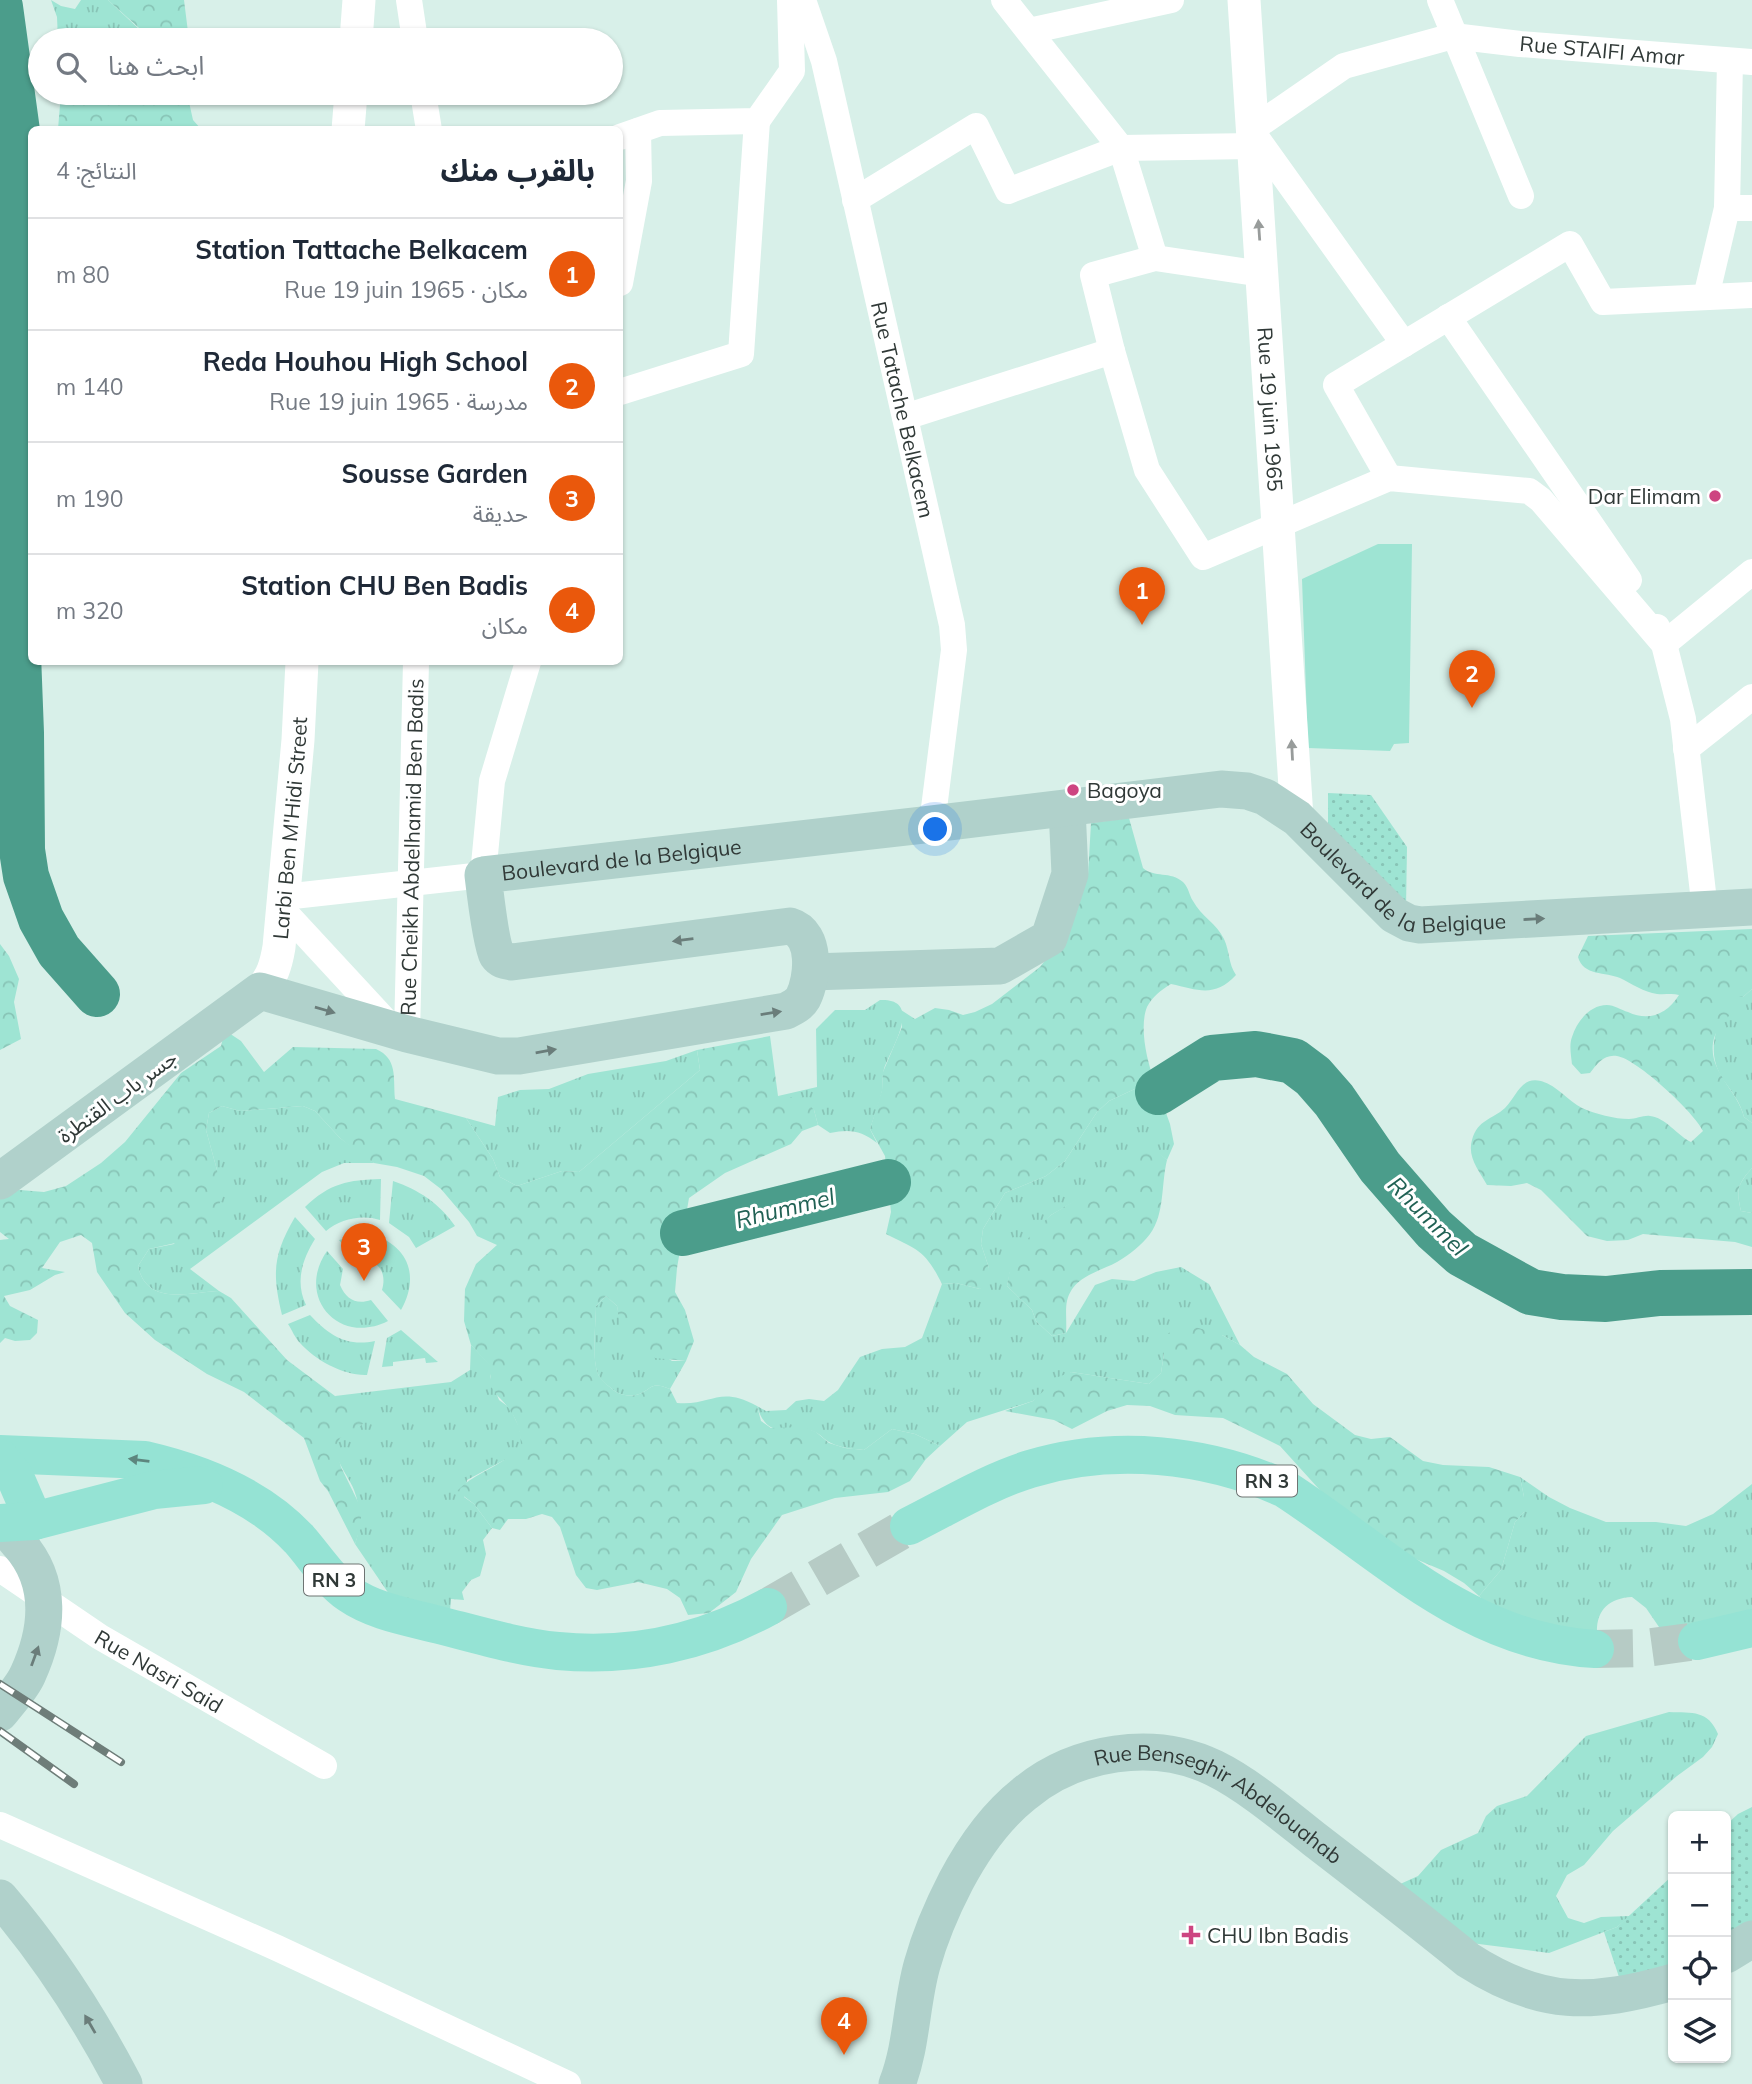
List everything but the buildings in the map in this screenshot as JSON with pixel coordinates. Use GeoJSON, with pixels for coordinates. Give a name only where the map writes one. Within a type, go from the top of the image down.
{"type":"FeatureCollection","features":[{"type":"Feature","properties":{"kind":"main road","name":"Boulevard de la Belgique"},"geometry":{"type":"LineString","coordinates":[[811,972],[804,935],[797,928],[790,926],[512,962],[502,960],[497,955],[494,943],[483,875],[1222,789],[1265,797],[1297,818],[1394,915],[1409,923],[1420,925],[1752,907]]}},
{"type":"Feature","properties":{"kind":"main road"},"geometry":{"type":"LineString","coordinates":[[247,1001],[400,1032],[498,1056],[519,1056],[786,1011],[802,1000],[811,972],[1000,966],[1049,938],[1070,874],[1072,807]]}},
{"type":"Feature","properties":{"kind":"main road","name":"جسر باب القنطرة"},"geometry":{"type":"LineString","coordinates":[[0,1181],[247,1001]]}},
{"type":"Feature","properties":{"kind":"main road","name":"RN 3"},"geometry":{"type":"LineString","coordinates":[[909,1525],[1000,1480],[1055,1463],[1114,1455],[1203,1462],[1285,1489],[1431,1592],[1477,1619],[1544,1644],[1595,1649]]}},
{"type":"Feature","properties":{"kind":"main road"},"geometry":{"type":"LineString","coordinates":[[0,1456],[15,1477],[11,1523],[6,1528],[33,1559],[46,1603],[41,1641],[27,1677],[0,1713]]}},
{"type":"Feature","properties":{"kind":"main road","name":"RN 3"},"geometry":{"type":"LineString","coordinates":[[0,1456],[145,1460],[165,1465],[227,1488],[276,1518],[348,1593],[382,1609],[464,1632],[542,1648],[586,1653],[673,1644],[722,1630],[768,1607]]}},
{"type":"Feature","properties":{"kind":"main road","name":"RN 3"},"geometry":{"type":"LineString","coordinates":[[11,1523],[154,1490],[206,1485],[227,1488]]}},
{"type":"Feature","properties":{"kind":"main road"},"geometry":{"type":"LineString","coordinates":[[1697,1641],[1752,1628]]}},
{"type":"Feature","properties":{"kind":"main road","name":"Rue Benseghir Abdelouahab"},"geometry":{"type":"LineString","coordinates":[[906,2076],[913,2011],[922,1965],[939,1917],[975,1848],[1001,1815],[1025,1793],[1051,1776],[1074,1765],[1126,1752],[1169,1754],[1215,1768],[1292,1822],[1468,1960],[1496,1978],[1522,1989],[1550,1996],[1581,1998],[1621,1994],[1668,1983]]}},
{"type":"Feature","properties":{"kind":"main road"},"geometry":{"type":"LineString","coordinates":[[0,1898],[30,1933],[68,1987],[124,2084]]}},
{"type":"Feature","properties":{"kind":"main road"},"geometry":{"type":"LineString","coordinates":[[1731,1952],[1752,1939]]}},
{"type":"Feature","properties":{"kind":"street"},"geometry":{"type":"LineString","coordinates":[[357,28],[359,0]]}},
{"type":"Feature","properties":{"kind":"street"},"geometry":{"type":"LineString","coordinates":[[409,0],[413,28]]}},
{"type":"Feature","properties":{"kind":"street"},"geometry":{"type":"LineString","coordinates":[[623,391],[741,354],[757,121],[792,71],[790,0]]}},
{"type":"Feature","properties":{"kind":"street","name":"Rue Tatache Belkacem"},"geometry":{"type":"LineString","coordinates":[[803,0],[824,61],[953,625],[954,650],[932,824]]}},
{"type":"Feature","properties":{"kind":"street"},"geometry":{"type":"LineString","coordinates":[[1004,0],[1121,148],[1155,258]]}},
{"type":"Feature","properties":{"kind":"street"},"geometry":{"type":"LineString","coordinates":[[1029,31],[1171,0]]}},
{"type":"Feature","properties":{"kind":"street","name":"Rue 19 juin 1965"},"geometry":{"type":"LineString","coordinates":[[1244,0],[1297,818]]}},
{"type":"Feature","properties":{"kind":"street"},"geometry":{"type":"LineString","coordinates":[[1440,0],[1521,196]]}},
{"type":"Feature","properties":{"kind":"street"},"geometry":{"type":"LineString","coordinates":[[855,200],[976,126],[1008,191],[1121,148],[1253,138],[1344,66],[1453,36]]}},
{"type":"Feature","properties":{"kind":"street","name":"Rue STAIFI Amar"},"geometry":{"type":"LineString","coordinates":[[1453,36],[1741,62]]}},
{"type":"Feature","properties":{"kind":"street"},"geometry":{"type":"LineString","coordinates":[[1706,297],[1739,208],[1741,62]]}},
{"type":"Feature","properties":{"kind":"street"},"geometry":{"type":"LineString","coordinates":[[348,126],[350,105]]}},
{"type":"Feature","properties":{"kind":"street"},"geometry":{"type":"LineString","coordinates":[[426,105],[428,126]]}},
{"type":"Feature","properties":{"kind":"street"},"geometry":{"type":"LineString","coordinates":[[623,267],[639,181],[629,134],[660,123],[757,121]]}},
{"type":"Feature","properties":{"kind":"street"},"geometry":{"type":"LineString","coordinates":[[1253,138],[1405,344]]}},
{"type":"Feature","properties":{"kind":"street"},"geometry":{"type":"LineString","coordinates":[[1390,478],[1336,386],[1570,244],[1603,302],[1752,295]]}},
{"type":"Feature","properties":{"kind":"street"},"geometry":{"type":"LineString","coordinates":[[1262,274],[1155,258],[1093,275],[1147,470],[1203,557],[1390,478],[1529,491],[1541,500],[1664,644]]}},
{"type":"Feature","properties":{"kind":"street"},"geometry":{"type":"LineString","coordinates":[[1448,317],[1651,612],[1664,644],[1683,719],[1705,910]]}},
{"type":"Feature","properties":{"kind":"street"},"geometry":{"type":"LineString","coordinates":[[905,417],[1112,351]]}},
{"type":"Feature","properties":{"kind":"street"},"geometry":{"type":"LineString","coordinates":[[1664,644],[1752,572]]}},
{"type":"Feature","properties":{"kind":"street","name":"Larbi Ben M'Hidi Street"},"geometry":{"type":"LineString","coordinates":[[247,1001],[269,981],[276,965],[298,740],[302,665]]}},
{"type":"Feature","properties":{"kind":"street","name":"Rue Cheikh Abdelhamid Ben Badis"},"geometry":{"type":"LineString","coordinates":[[400,1032],[410,883],[415,665]]}},
{"type":"Feature","properties":{"kind":"street"},"geometry":{"type":"LineString","coordinates":[[283,903],[410,883],[483,875],[492,781],[527,665]]}},
{"type":"Feature","properties":{"kind":"street"},"geometry":{"type":"LineString","coordinates":[[1686,749],[1752,697]]}},
{"type":"Feature","properties":{"kind":"street"},"geometry":{"type":"LineString","coordinates":[[283,903],[400,1032]]}},
{"type":"Feature","properties":{"kind":"street","name":"Rue Nasri Said"},"geometry":{"type":"LineString","coordinates":[[0,1569],[100,1637],[324,1766]]}},
{"type":"Feature","properties":{"kind":"street"},"geometry":{"type":"LineString","coordinates":[[0,1825],[277,1948],[568,2084]]}},
{"type":"Feature","properties":{"kind":"green space"},"geometry":{"type":"Polygon","coordinates":[[[51,0],[61,6],[75,9],[81,0],[108,0],[138,28],[57,28],[51,0]]]}},
{"type":"Feature","properties":{"kind":"green space"},"geometry":{"type":"Polygon","coordinates":[[[108,0],[184,0],[188,28],[139,28],[108,0]]]}},
{"type":"Feature","properties":{"kind":"green space"},"geometry":{"type":"Polygon","coordinates":[[[60,105],[190,105],[193,120],[198,126],[58,126],[60,105]]]}},
{"type":"Feature","properties":{"kind":"green space"},"geometry":{"type":"Polygon","coordinates":[[[1378,544],[1412,544],[1409,743],[1394,744],[1390,751],[1308,748],[1302,579],[1378,544]]]}},
{"type":"Feature","properties":{"kind":"green space"},"geometry":{"type":"Polygon","coordinates":[[[1328,793],[1371,795],[1407,847],[1406,908],[1328,834],[1328,793]]]}},
{"type":"Feature","properties":{"kind":"green space"},"geometry":{"type":"Polygon","coordinates":[[[1129,818],[1143,868],[1183,882],[1196,906],[1221,934],[1236,975],[1213,990],[1198,990],[1171,984],[1154,997],[1147,1007],[1144,1034],[1154,1080],[1109,1101],[1097,1112],[1065,1161],[1046,1176],[1005,1193],[983,1229],[981,1244],[989,1268],[988,1282],[980,1289],[956,1283],[942,1284],[931,1264],[920,1252],[886,1234],[891,1212],[885,1156],[870,1129],[882,1090],[883,1072],[902,1027],[901,1010],[915,1019],[935,1008],[963,1015],[975,1012],[992,1004],[1040,967],[1057,945],[1088,875],[1091,823],[1129,818]]]}},
{"type":"Feature","properties":{"kind":"green space"},"geometry":{"type":"Polygon","coordinates":[[[1752,929],[1752,989],[1743,997],[1728,997],[1733,1006],[1715,1037],[1713,1053],[1719,1072],[1744,1117],[1752,1123],[1752,1168],[1743,1179],[1738,1198],[1741,1211],[1752,1213],[1752,1247],[1735,1242],[1643,1234],[1628,1240],[1607,1241],[1587,1236],[1541,1190],[1527,1183],[1511,1186],[1487,1185],[1472,1158],[1472,1140],[1478,1128],[1505,1108],[1529,1081],[1547,1083],[1577,1105],[1599,1114],[1623,1119],[1656,1117],[1691,1142],[1703,1131],[1689,1112],[1664,1088],[1626,1059],[1608,1057],[1601,1060],[1590,1073],[1581,1074],[1572,1064],[1572,1037],[1577,1025],[1590,1011],[1610,1005],[1636,1015],[1650,1016],[1669,1007],[1679,995],[1652,993],[1620,978],[1590,970],[1578,957],[1588,936],[1752,929]]]}},
{"type":"Feature","properties":{"kind":"green space"},"geometry":{"type":"Polygon","coordinates":[[[0,944],[9,956],[19,979],[14,1002],[21,1039],[0,1050],[0,944]]]}},
{"type":"Feature","properties":{"kind":"green space"},"geometry":{"type":"Polygon","coordinates":[[[1752,989],[1752,1123],[1744,1117],[1738,1101],[1722,1078],[1714,1057],[1714,1048],[1727,997],[1743,997],[1752,989]]]}},
{"type":"Feature","properties":{"kind":"green space"},"geometry":{"type":"Polygon","coordinates":[[[880,1000],[893,1002],[900,1007],[903,1016],[884,1069],[882,1091],[870,1129],[877,1143],[866,1135],[855,1132],[830,1133],[818,1125],[814,1110],[778,1096],[817,1087],[816,1029],[835,1010],[865,1010],[880,1000]]]}},
{"type":"Feature","properties":{"kind":"green space"},"geometry":{"type":"Polygon","coordinates":[[[220,1027],[241,1041],[264,1072],[293,1047],[376,1049],[391,1063],[395,1099],[466,1118],[493,1159],[500,1177],[517,1186],[562,1171],[579,1172],[700,1070],[697,1050],[770,1036],[778,1096],[803,1098],[814,1110],[818,1125],[802,1131],[791,1144],[725,1173],[689,1198],[675,1292],[685,1310],[694,1341],[686,1361],[655,1358],[633,1342],[620,1327],[617,1306],[606,1296],[596,1306],[595,1352],[599,1376],[613,1390],[626,1395],[636,1395],[658,1385],[670,1389],[677,1403],[724,1397],[744,1400],[757,1406],[761,1421],[771,1428],[803,1427],[816,1432],[829,1443],[845,1448],[864,1450],[892,1429],[915,1434],[940,1446],[926,1459],[910,1481],[888,1492],[835,1498],[782,1515],[751,1559],[736,1592],[709,1613],[688,1615],[680,1598],[667,1589],[638,1582],[597,1590],[586,1588],[576,1575],[560,1527],[552,1517],[542,1514],[526,1519],[508,1519],[500,1530],[492,1528],[474,1504],[457,1491],[506,1458],[521,1444],[515,1420],[492,1388],[492,1368],[471,1345],[464,1321],[465,1289],[476,1264],[497,1245],[477,1236],[469,1222],[441,1189],[424,1176],[374,1163],[340,1138],[315,1111],[303,1106],[240,1111],[222,1106],[209,1113],[206,1130],[217,1170],[221,1200],[213,1220],[193,1239],[149,1249],[138,1266],[143,1279],[150,1287],[160,1292],[183,1294],[219,1291],[231,1298],[287,1360],[335,1396],[361,1403],[367,1413],[363,1424],[340,1438],[336,1448],[341,1467],[361,1508],[361,1526],[355,1544],[328,1491],[320,1481],[304,1438],[244,1392],[207,1374],[155,1340],[125,1313],[97,1272],[92,1243],[81,1235],[60,1242],[42,1268],[65,1272],[30,1290],[4,1296],[10,1306],[38,1320],[37,1333],[30,1340],[15,1341],[5,1338],[0,1343],[0,1240],[9,1239],[0,1232],[0,1179],[8,1189],[44,1192],[66,1186],[101,1163],[125,1142],[181,1073],[221,1046],[223,1038],[220,1027]]]}},
{"type":"Feature","properties":{"kind":"green space"},"geometry":{"type":"Polygon","coordinates":[[[697,1050],[700,1070],[579,1172],[562,1171],[517,1186],[500,1177],[493,1159],[466,1118],[495,1126],[498,1097],[520,1090],[549,1089],[588,1074],[666,1061],[697,1050]]]}},
{"type":"Feature","properties":{"kind":"green space"},"geometry":{"type":"Polygon","coordinates":[[[1154,1080],[1170,1124],[1174,1144],[1167,1160],[1158,1153],[1051,1215],[1013,1257],[1007,1286],[1032,1310],[1036,1321],[1052,1336],[1066,1333],[1095,1285],[1112,1279],[1134,1281],[1156,1272],[1181,1267],[1209,1284],[1240,1345],[1222,1335],[1164,1353],[1161,1373],[1149,1384],[1071,1372],[1033,1401],[967,1422],[940,1446],[915,1434],[892,1429],[864,1450],[835,1445],[808,1430],[782,1430],[768,1425],[757,1406],[766,1411],[786,1410],[796,1401],[824,1401],[838,1390],[860,1357],[882,1349],[905,1347],[922,1338],[942,1284],[956,1283],[980,1289],[989,1268],[981,1244],[983,1229],[1005,1193],[1046,1176],[1065,1161],[1097,1112],[1109,1101],[1154,1080]]]}},
{"type":"Feature","properties":{"kind":"green space"},"geometry":{"type":"Polygon","coordinates":[[[222,1106],[240,1111],[303,1106],[315,1111],[340,1138],[374,1163],[344,1163],[322,1172],[190,1269],[219,1291],[183,1294],[160,1292],[150,1287],[143,1279],[138,1266],[149,1249],[174,1244],[217,1170],[206,1130],[209,1113],[222,1106]]]}},
{"type":"Feature","properties":{"kind":"green space"},"geometry":{"type":"Polygon","coordinates":[[[1138,1153],[1159,1153],[1167,1160],[1155,1226],[1131,1253],[1087,1276],[1075,1286],[1067,1301],[1066,1333],[1052,1336],[1036,1321],[1032,1310],[1007,1286],[1012,1257],[1051,1215],[1087,1193],[1122,1157],[1138,1153]]]}},
{"type":"Feature","properties":{"kind":"green space"},"geometry":{"type":"Polygon","coordinates":[[[1752,1168],[1752,1213],[1741,1211],[1738,1193],[1743,1179],[1752,1168]]]}},
{"type":"Feature","properties":{"kind":"green space"},"geometry":{"type":"Polygon","coordinates":[[[381,1179],[380,1220],[351,1219],[326,1231],[305,1207],[340,1184],[381,1179]]]}},
{"type":"Feature","properties":{"kind":"green space"},"geometry":{"type":"Polygon","coordinates":[[[393,1181],[428,1198],[455,1226],[416,1248],[409,1237],[389,1223],[393,1181]]]}},
{"type":"Feature","properties":{"kind":"green space"},"geometry":{"type":"Polygon","coordinates":[[[295,1217],[315,1239],[302,1271],[301,1288],[306,1305],[282,1315],[276,1264],[282,1242],[295,1217]]]}},
{"type":"Feature","properties":{"kind":"green space"},"geometry":{"type":"Polygon","coordinates":[[[367,1233],[392,1244],[407,1262],[410,1284],[401,1310],[382,1290],[383,1276],[378,1266],[368,1260],[355,1259],[339,1240],[367,1233]]]}},
{"type":"Feature","properties":{"kind":"green space"},"geometry":{"type":"Polygon","coordinates":[[[327,1251],[343,1269],[340,1285],[345,1294],[356,1301],[371,1300],[388,1321],[370,1327],[353,1327],[339,1322],[327,1313],[319,1300],[316,1285],[318,1268],[327,1251]]]}},
{"type":"Feature","properties":{"kind":"green space"},"geometry":{"type":"Polygon","coordinates":[[[606,1296],[617,1306],[621,1327],[672,1361],[686,1361],[670,1389],[658,1385],[636,1395],[626,1395],[613,1390],[600,1378],[595,1352],[596,1306],[606,1296]]]}},
{"type":"Feature","properties":{"kind":"green space"},"geometry":{"type":"Polygon","coordinates":[[[310,1315],[339,1338],[355,1342],[375,1341],[367,1375],[349,1373],[330,1366],[300,1343],[288,1324],[310,1315]]]}},
{"type":"Feature","properties":{"kind":"green space"},"geometry":{"type":"Polygon","coordinates":[[[1185,1324],[1222,1335],[1254,1357],[1287,1374],[1313,1404],[1355,1435],[1371,1439],[1390,1437],[1423,1461],[1443,1465],[1489,1467],[1520,1477],[1524,1512],[1515,1522],[1501,1570],[1479,1596],[1444,1571],[1399,1552],[1328,1499],[1280,1446],[1223,1418],[1175,1415],[1150,1406],[1127,1405],[1107,1411],[1072,1429],[1054,1420],[1005,1411],[1033,1401],[1058,1377],[1071,1372],[1149,1384],[1161,1373],[1167,1334],[1185,1324]]]}},
{"type":"Feature","properties":{"kind":"green space"},"geometry":{"type":"Polygon","coordinates":[[[401,1330],[438,1362],[426,1363],[425,1358],[393,1362],[393,1366],[382,1367],[387,1338],[401,1330]]]}},
{"type":"Feature","properties":{"kind":"green space"},"geometry":{"type":"Polygon","coordinates":[[[471,1345],[493,1368],[490,1377],[499,1400],[510,1408],[519,1427],[522,1444],[512,1456],[467,1480],[464,1497],[474,1504],[492,1528],[483,1540],[486,1554],[480,1576],[471,1580],[462,1592],[464,1600],[451,1599],[450,1611],[389,1594],[355,1544],[359,1524],[358,1504],[354,1490],[340,1465],[336,1445],[343,1435],[363,1424],[335,1396],[451,1382],[470,1370],[471,1345]]]}},
{"type":"Feature","properties":{"kind":"green space"},"geometry":{"type":"Polygon","coordinates":[[[1520,1477],[1570,1508],[1606,1522],[1656,1522],[1686,1526],[1713,1514],[1752,1484],[1752,1612],[1681,1630],[1665,1630],[1659,1627],[1646,1608],[1632,1597],[1624,1598],[1611,1603],[1602,1612],[1597,1634],[1497,1613],[1479,1596],[1501,1570],[1515,1522],[1524,1512],[1520,1477]]]}},
{"type":"Feature","properties":{"kind":"green space"},"geometry":{"type":"Polygon","coordinates":[[[1669,1712],[1699,1714],[1710,1721],[1718,1734],[1712,1747],[1613,1831],[1584,1865],[1567,1875],[1556,1896],[1568,1918],[1584,1923],[1601,1917],[1630,1916],[1617,1927],[1549,1953],[1471,1943],[1398,1885],[1418,1876],[1441,1850],[1478,1833],[1486,1816],[1497,1806],[1527,1796],[1586,1736],[1669,1712]]]}},
{"type":"Feature","properties":{"kind":"green space"},"geometry":{"type":"Polygon","coordinates":[[[1752,1807],[1752,1924],[1731,1938],[1731,1820],[1752,1807]]]}},
{"type":"Feature","properties":{"kind":"green space"},"geometry":{"type":"Polygon","coordinates":[[[1668,1880],[1668,1970],[1620,1980],[1604,1932],[1617,1927],[1668,1880]]]}},
{"type":"Feature","properties":{"kind":"waterway"},"geometry":{"type":"LineString","coordinates":[[0,7],[17,131],[19,194],[16,237],[19,391],[14,550],[21,733],[22,850],[26,876],[41,919],[59,951],[97,994]]}},
{"type":"Feature","properties":{"kind":"waterway","name":"Rhummel"},"geometry":{"type":"LineString","coordinates":[[1158,1092],[1212,1058],[1256,1054],[1293,1061],[1313,1076],[1334,1100],[1380,1167],[1434,1229],[1462,1254],[1531,1292],[1606,1299],[1660,1293],[1752,1292]]}},
{"type":"Feature","properties":{"kind":"waterway","name":"Rhummel"},"geometry":{"type":"LineString","coordinates":[[683,1233],[888,1182]]}},
{"type":"Feature","properties":{"kind":"tunnel"},"geometry":{"type":"LineString","coordinates":[[768,1607],[909,1526]]}},
{"type":"Feature","properties":{"kind":"tunnel"},"geometry":{"type":"LineString","coordinates":[[1595,1649],[1646,1648],[1697,1641]]}},
{"type":"Feature","properties":{"kind":"railway"},"geometry":{"type":"LineString","coordinates":[[0,1684],[121,1762]]}},
{"type":"Feature","properties":{"kind":"railway"},"geometry":{"type":"LineString","coordinates":[[0,1731],[74,1784]]}},
{"type":"Feature","properties":{"kind":"place","name":"Dar Elimam"},"geometry":{"type":"Point","coordinates":[1715,496]}},
{"type":"Feature","properties":{"kind":"place","name":"Station Tattache Belkacem"},"geometry":{"type":"Point","coordinates":[1142,625]}},
{"type":"Feature","properties":{"kind":"place","name":"Reda Houhou High School"},"geometry":{"type":"Point","coordinates":[1472,708]}},
{"type":"Feature","properties":{"kind":"place","name":"Bagoya"},"geometry":{"type":"Point","coordinates":[1073,790]}},
{"type":"Feature","properties":{"kind":"place","name":"Sousse Garden"},"geometry":{"type":"Point","coordinates":[364,1281]}},
{"type":"Feature","properties":{"kind":"place","name":"CHU Ibn Badis"},"geometry":{"type":"Point","coordinates":[1191,1935]}},
{"type":"Feature","properties":{"kind":"place","name":"Station CHU Ben Badis"},"geometry":{"type":"Point","coordinates":[844,2055]}}]}
